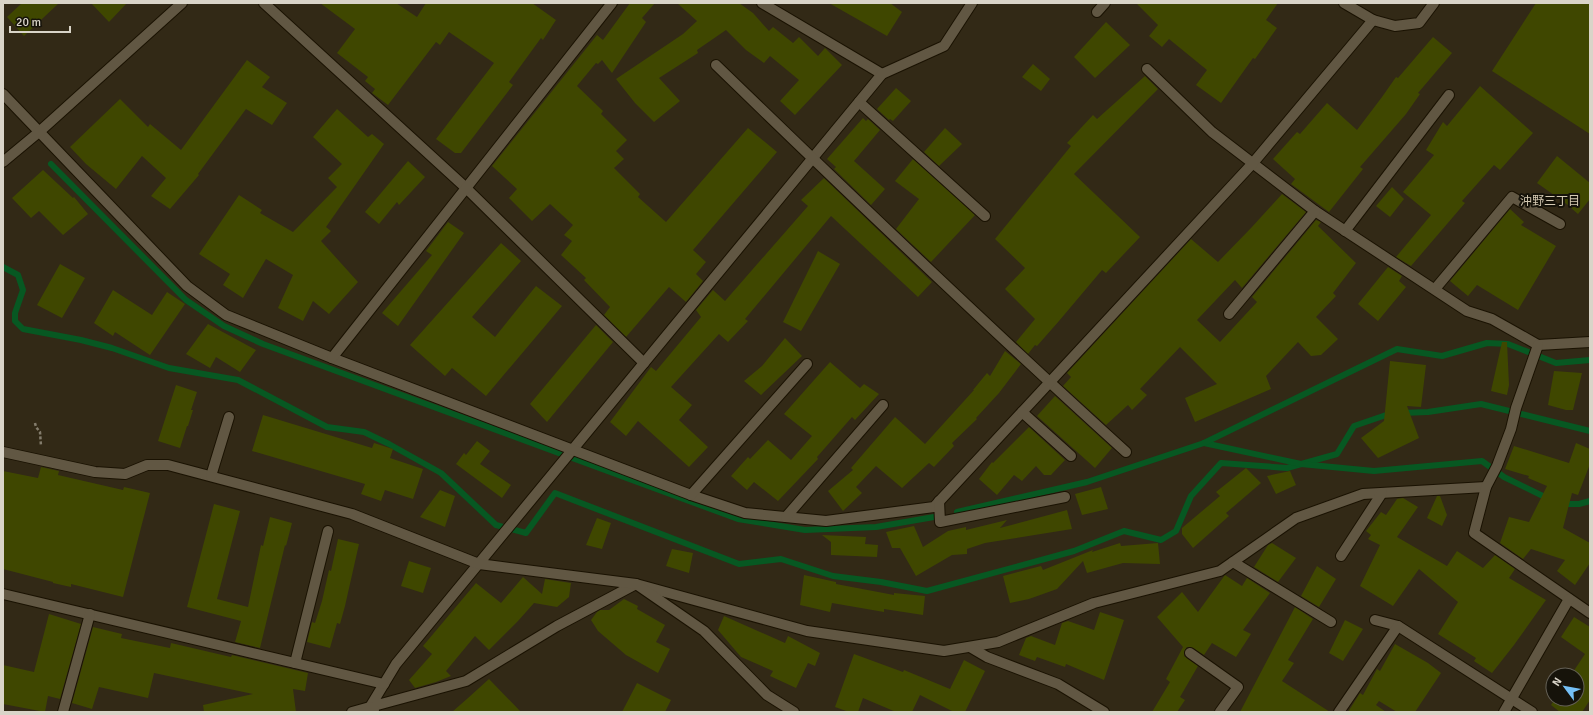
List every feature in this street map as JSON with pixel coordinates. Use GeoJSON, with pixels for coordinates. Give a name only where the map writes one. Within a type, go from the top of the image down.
{"type":"FeatureCollection","features":[{"type":"Feature","properties":{"kind":"street"},"geometry":{"type":"LineString","coordinates":[[3,162],[39,132],[182,3]]}},
{"type":"Feature","properties":{"kind":"street"},"geometry":{"type":"LineString","coordinates":[[264,3],[465,187],[644,363]]}},
{"type":"Feature","properties":{"kind":"street"},"geometry":{"type":"LineString","coordinates":[[332,358],[465,187],[612,3]]}},
{"type":"Feature","properties":{"kind":"street"},"geometry":{"type":"LineString","coordinates":[[762,3],[882,74]]}},
{"type":"Feature","properties":{"kind":"street"},"geometry":{"type":"LineString","coordinates":[[373,710],[384,684],[396,664],[882,74],[944,46],[972,3]]}},
{"type":"Feature","properties":{"kind":"street"},"geometry":{"type":"LineString","coordinates":[[1097,12],[1105,3]]}},
{"type":"Feature","properties":{"kind":"street"},"geometry":{"type":"LineString","coordinates":[[1344,3],[1373,20],[1395,26],[1419,23],[1434,3]]}},
{"type":"Feature","properties":{"kind":"street"},"geometry":{"type":"LineString","coordinates":[[3,94],[187,286],[226,315],[571,451],[691,495],[745,513],[826,521],[934,507],[1253,162],[1373,20]]}},
{"type":"Feature","properties":{"kind":"street"},"geometry":{"type":"LineString","coordinates":[[716,64],[813,158],[1126,452]]}},
{"type":"Feature","properties":{"kind":"street"},"geometry":{"type":"LineString","coordinates":[[1147,69],[1212,132],[1315,211],[1467,311],[1492,319],[1537,348],[1590,342]]}},
{"type":"Feature","properties":{"kind":"street"},"geometry":{"type":"LineString","coordinates":[[1346,231],[1449,95]]}},
{"type":"Feature","properties":{"kind":"street"},"geometry":{"type":"LineString","coordinates":[[859,102],[985,216]]}},
{"type":"Feature","properties":{"kind":"street"},"geometry":{"type":"LineString","coordinates":[[1435,289],[1512,197],[1560,224]]}},
{"type":"Feature","properties":{"kind":"street"},"geometry":{"type":"LineString","coordinates":[[1229,314],[1315,211]]}},
{"type":"Feature","properties":{"kind":"street"},"geometry":{"type":"LineString","coordinates":[[1537,348],[1516,408],[1512,429],[1497,466],[1488,482],[1474,533],[1590,613]]}},
{"type":"Feature","properties":{"kind":"street"},"geometry":{"type":"LineString","coordinates":[[691,495],[807,364]]}},
{"type":"Feature","properties":{"kind":"street"},"geometry":{"type":"LineString","coordinates":[[786,517],[884,405]]}},
{"type":"Feature","properties":{"kind":"street"},"geometry":{"type":"LineString","coordinates":[[1022,412],[1071,456]]}},
{"type":"Feature","properties":{"kind":"street"},"geometry":{"type":"LineString","coordinates":[[211,476],[229,417]]}},
{"type":"Feature","properties":{"kind":"street"},"geometry":{"type":"LineString","coordinates":[[3,452],[95,472],[125,474],[147,465],[168,465],[352,514],[479,564],[636,584],[807,631],[944,651],[998,642],[1094,603],[1220,571],[1296,518],[1363,494],[1488,482]]}},
{"type":"Feature","properties":{"kind":"street"},"geometry":{"type":"LineString","coordinates":[[1342,556],[1382,493]]}},
{"type":"Feature","properties":{"kind":"street"},"geometry":{"type":"LineString","coordinates":[[939,501],[940,522],[1065,497]]}},
{"type":"Feature","properties":{"kind":"street"},"geometry":{"type":"LineString","coordinates":[[295,664],[328,531]]}},
{"type":"Feature","properties":{"kind":"street"},"geometry":{"type":"LineString","coordinates":[[1233,562],[1331,622]]}},
{"type":"Feature","properties":{"kind":"street"},"geometry":{"type":"LineString","coordinates":[[352,712],[373,710],[466,682],[557,626],[636,584]]}},
{"type":"Feature","properties":{"kind":"street"},"geometry":{"type":"LineString","coordinates":[[636,584],[704,631],[767,695],[794,712]]}},
{"type":"Feature","properties":{"kind":"street"},"geometry":{"type":"LineString","coordinates":[[3,594],[384,684]]}},
{"type":"Feature","properties":{"kind":"street"},"geometry":{"type":"LineString","coordinates":[[1504,712],[1569,599]]}},
{"type":"Feature","properties":{"kind":"street"},"geometry":{"type":"LineString","coordinates":[[63,712],[90,614]]}},
{"type":"Feature","properties":{"kind":"street"},"geometry":{"type":"LineString","coordinates":[[1375,620],[1398,626],[1532,712]]}},
{"type":"Feature","properties":{"kind":"street"},"geometry":{"type":"LineString","coordinates":[[1339,712],[1398,626]]}},
{"type":"Feature","properties":{"kind":"street"},"geometry":{"type":"LineString","coordinates":[[970,647],[987,657],[1058,684],[1104,712]]}},
{"type":"Feature","properties":{"kind":"street"},"geometry":{"type":"LineString","coordinates":[[1190,653],[1238,687],[1220,712]]}},
{"type":"Feature","properties":{"kind":"path"},"geometry":{"type":"LineString","coordinates":[[35,424],[40,432],[42,460]]}},
{"type":"Feature","properties":{"kind":"building"},"geometry":{"type":"Polygon","coordinates":[[[22,3],[59,3],[24,36],[7,17],[22,3]]]}},
{"type":"Feature","properties":{"kind":"building"},"geometry":{"type":"Polygon","coordinates":[[[91,3],[127,3],[109,22],[91,3]]]}},
{"type":"Feature","properties":{"kind":"building"},"geometry":{"type":"Polygon","coordinates":[[[320,3],[396,3],[417,17],[426,3],[532,3],[556,20],[543,40],[541,38],[509,82],[513,85],[461,153],[455,153],[436,139],[494,63],[449,32],[440,45],[436,42],[388,105],[372,93],[375,89],[365,81],[368,77],[337,53],[355,29],[320,3]]]}},
{"type":"Feature","properties":{"kind":"building"},"geometry":{"type":"Polygon","coordinates":[[[630,3],[655,3],[642,18],[646,22],[612,73],[602,60],[598,64],[596,63],[577,86],[603,111],[601,114],[627,140],[616,151],[624,159],[614,168],[640,194],[638,197],[666,222],[748,128],[777,152],[693,250],[706,262],[696,274],[703,281],[686,302],[669,287],[626,337],[604,315],[610,307],[584,280],[586,278],[561,255],[572,241],[564,235],[573,225],[550,204],[532,221],[509,198],[517,189],[492,166],[597,35],[603,40],[630,3]]]}},
{"type":"Feature","properties":{"kind":"building"},"geometry":{"type":"Polygon","coordinates":[[[677,3],[739,3],[753,13],[769,31],[773,27],[793,43],[799,37],[818,56],[825,48],[842,65],[795,115],[780,101],[799,80],[770,56],[764,63],[746,50],[726,30],[697,50],[698,53],[659,78],[680,101],[654,122],[635,103],[616,79],[683,34],[697,21],[677,3]]]}},
{"type":"Feature","properties":{"kind":"building"},"geometry":{"type":"Polygon","coordinates":[[[829,3],[890,3],[902,12],[887,36],[829,3]]]}},
{"type":"Feature","properties":{"kind":"building"},"geometry":{"type":"Polygon","coordinates":[[[1136,3],[1278,3],[1266,20],[1277,28],[1255,59],[1253,58],[1221,103],[1196,85],[1207,70],[1169,39],[1162,47],[1149,36],[1158,25],[1136,3]]]}},
{"type":"Feature","properties":{"kind":"building"},"geometry":{"type":"Polygon","coordinates":[[[1536,3],[1590,3],[1590,134],[1492,71],[1536,3]]]}},
{"type":"Feature","properties":{"kind":"building"},"geometry":{"type":"Polygon","coordinates":[[[1106,22],[1130,45],[1095,78],[1074,57],[1106,22]]]}},
{"type":"Feature","properties":{"kind":"building"},"geometry":{"type":"Polygon","coordinates":[[[1433,37],[1452,53],[1418,93],[1420,94],[1406,114],[1360,167],[1363,169],[1329,212],[1291,184],[1295,179],[1273,159],[1297,132],[1300,134],[1327,103],[1357,130],[1396,77],[1398,78],[1433,37]]]}},
{"type":"Feature","properties":{"kind":"building"},"geometry":{"type":"Polygon","coordinates":[[[247,60],[270,77],[262,87],[287,103],[272,125],[246,109],[198,174],[199,175],[170,209],[151,196],[166,178],[142,156],[116,189],[86,164],[70,147],[120,99],[148,127],[150,124],[181,150],[247,60]]]}},
{"type":"Feature","properties":{"kind":"building"},"geometry":{"type":"Polygon","coordinates":[[[1033,64],[1050,79],[1041,91],[1022,77],[1033,64]]]}},
{"type":"Feature","properties":{"kind":"building"},"geometry":{"type":"Polygon","coordinates":[[[1145,76],[1158,89],[1074,174],[1140,237],[1106,273],[1102,270],[1037,346],[1035,345],[1028,354],[1016,342],[1035,319],[1005,289],[1025,268],[995,239],[1071,146],[1067,143],[1093,115],[1097,119],[1145,76]]]}},
{"type":"Feature","properties":{"kind":"building"},"geometry":{"type":"Polygon","coordinates":[[[1480,86],[1533,133],[1500,170],[1494,165],[1462,201],[1465,203],[1411,266],[1396,257],[1431,215],[1403,192],[1434,155],[1426,150],[1443,122],[1447,126],[1480,86]]]}},
{"type":"Feature","properties":{"kind":"building"},"geometry":{"type":"Polygon","coordinates":[[[896,88],[911,101],[893,121],[890,119],[889,120],[877,109],[896,88]]]}},
{"type":"Feature","properties":{"kind":"building"},"geometry":{"type":"Polygon","coordinates":[[[337,109],[368,137],[372,134],[384,144],[326,227],[331,231],[321,241],[358,282],[329,314],[313,301],[303,321],[278,308],[293,275],[266,259],[243,298],[223,285],[230,274],[199,254],[239,195],[262,210],[260,213],[293,232],[337,187],[328,178],[342,164],[313,137],[337,109]]]}},
{"type":"Feature","properties":{"kind":"building"},"geometry":{"type":"Polygon","coordinates":[[[863,118],[866,121],[868,119],[880,130],[854,161],[885,189],[871,205],[834,169],[836,167],[827,159],[863,118]]]}},
{"type":"Feature","properties":{"kind":"building"},"geometry":{"type":"Polygon","coordinates":[[[945,128],[962,144],[939,166],[924,152],[945,128]]]}},
{"type":"Feature","properties":{"kind":"building"},"geometry":{"type":"Polygon","coordinates":[[[1557,156],[1590,183],[1590,199],[1578,214],[1555,194],[1554,195],[1537,183],[1557,156]]]}},
{"type":"Feature","properties":{"kind":"building"},"geometry":{"type":"Polygon","coordinates":[[[913,159],[975,215],[931,262],[896,229],[919,199],[895,181],[913,159]]]}},
{"type":"Feature","properties":{"kind":"building"},"geometry":{"type":"Polygon","coordinates":[[[408,161],[425,177],[399,205],[397,202],[379,224],[365,212],[408,161]]]}},
{"type":"Feature","properties":{"kind":"building"},"geometry":{"type":"Polygon","coordinates":[[[43,170],[73,198],[74,197],[88,214],[63,235],[39,211],[31,218],[12,198],[43,170]]]}},
{"type":"Feature","properties":{"kind":"building"},"geometry":{"type":"Polygon","coordinates":[[[824,178],[932,282],[918,297],[831,216],[745,319],[748,321],[728,342],[719,334],[671,387],[692,405],[679,420],[708,447],[689,467],[638,421],[626,436],[610,422],[651,367],[656,371],[701,317],[696,310],[713,290],[725,301],[808,206],[801,200],[824,178]]]}},
{"type":"Feature","properties":{"kind":"building"},"geometry":{"type":"Polygon","coordinates":[[[1392,187],[1404,199],[1390,217],[1376,206],[1392,187]]]}},
{"type":"Feature","properties":{"kind":"building"},"geometry":{"type":"Polygon","coordinates":[[[1282,194],[1306,212],[1242,288],[1235,280],[1197,320],[1220,342],[1257,302],[1252,297],[1316,220],[1321,222],[1318,226],[1356,263],[1333,293],[1336,296],[1316,317],[1338,339],[1321,355],[1311,356],[1298,342],[1266,376],[1271,389],[1195,422],[1185,398],[1217,384],[1180,347],[1140,389],[1147,395],[1132,410],[1128,405],[1106,425],[1063,386],[1071,377],[1067,373],[1191,239],[1218,262],[1282,194]]]}},
{"type":"Feature","properties":{"kind":"building"},"geometry":{"type":"Polygon","coordinates":[[[1510,209],[1524,222],[1521,225],[1556,246],[1518,310],[1477,285],[1468,296],[1450,281],[1510,209]]]}},
{"type":"Feature","properties":{"kind":"building"},"geometry":{"type":"Polygon","coordinates":[[[448,222],[464,233],[398,326],[382,313],[432,255],[426,251],[448,222]]]}},
{"type":"Feature","properties":{"kind":"building"},"geometry":{"type":"Polygon","coordinates":[[[501,243],[521,261],[472,317],[495,337],[536,286],[562,306],[486,396],[452,368],[445,376],[410,345],[501,243]]]}},
{"type":"Feature","properties":{"kind":"building"},"geometry":{"type":"Polygon","coordinates":[[[818,251],[840,264],[801,331],[783,322],[818,251]]]}},
{"type":"Feature","properties":{"kind":"building"},"geometry":{"type":"Polygon","coordinates":[[[60,264],[85,278],[62,318],[37,305],[60,264]]]}},
{"type":"Feature","properties":{"kind":"building"},"geometry":{"type":"Polygon","coordinates":[[[1388,267],[1402,276],[1399,281],[1406,287],[1378,321],[1358,304],[1388,267]]]}},
{"type":"Feature","properties":{"kind":"building"},"geometry":{"type":"Polygon","coordinates":[[[113,290],[152,315],[167,292],[185,304],[150,355],[115,332],[113,336],[94,323],[113,290]]]}},
{"type":"Feature","properties":{"kind":"building"},"geometry":{"type":"Polygon","coordinates":[[[208,324],[256,350],[240,372],[216,357],[210,368],[186,354],[208,324]]]}},
{"type":"Feature","properties":{"kind":"building"},"geometry":{"type":"Polygon","coordinates":[[[596,325],[613,342],[547,422],[530,404],[596,325]]]}},
{"type":"Feature","properties":{"kind":"building"},"geometry":{"type":"Polygon","coordinates":[[[785,338],[802,356],[761,395],[744,381],[762,366],[785,338]]]}},
{"type":"Feature","properties":{"kind":"building"},"geometry":{"type":"Polygon","coordinates":[[[1502,342],[1507,342],[1509,385],[1507,395],[1491,391],[1502,342]]]}},
{"type":"Feature","properties":{"kind":"building"},"geometry":{"type":"Polygon","coordinates":[[[1005,351],[1021,364],[999,393],[976,418],[977,419],[952,443],[954,446],[934,467],[929,463],[902,488],[876,466],[856,487],[862,493],[843,511],[828,491],[853,470],[851,468],[895,417],[925,444],[974,390],[987,373],[990,376],[1005,351]]]}},
{"type":"Feature","properties":{"kind":"building"},"geometry":{"type":"Polygon","coordinates":[[[1390,361],[1426,365],[1421,407],[1407,406],[1419,438],[1378,458],[1361,438],[1384,421],[1390,361]]]}},
{"type":"Feature","properties":{"kind":"building"},"geometry":{"type":"Polygon","coordinates":[[[830,362],[860,388],[864,384],[879,394],[855,420],[852,417],[817,457],[818,459],[778,501],[754,482],[747,490],[731,476],[748,457],[750,459],[768,440],[791,460],[812,436],[784,414],[830,362]]]}},
{"type":"Feature","properties":{"kind":"building"},"geometry":{"type":"Polygon","coordinates":[[[1554,371],[1582,373],[1573,410],[1566,410],[1548,405],[1554,371]]]}},
{"type":"Feature","properties":{"kind":"building"},"geometry":{"type":"Polygon","coordinates":[[[176,385],[197,392],[191,410],[193,410],[180,448],[158,441],[176,385]]]}},
{"type":"Feature","properties":{"kind":"building"},"geometry":{"type":"Polygon","coordinates":[[[1055,396],[1112,448],[1095,468],[1037,416],[1055,396]]]}},
{"type":"Feature","properties":{"kind":"building"},"geometry":{"type":"Polygon","coordinates":[[[263,415],[372,448],[374,443],[393,449],[390,458],[423,469],[413,499],[385,490],[381,501],[361,494],[365,484],[252,451],[263,415]]]}},
{"type":"Feature","properties":{"kind":"building"},"geometry":{"type":"Polygon","coordinates":[[[1029,427],[1065,460],[1051,475],[1044,475],[1036,466],[1022,481],[1014,475],[997,495],[979,479],[992,462],[993,463],[1029,427]]]}},
{"type":"Feature","properties":{"kind":"building"},"geometry":{"type":"Polygon","coordinates":[[[477,441],[490,451],[480,464],[511,485],[502,498],[456,464],[464,453],[466,455],[477,441]]]}},
{"type":"Feature","properties":{"kind":"building"},"geometry":{"type":"Polygon","coordinates":[[[1576,443],[1590,449],[1590,464],[1578,495],[1572,493],[1563,528],[1590,543],[1590,563],[1575,585],[1557,571],[1565,560],[1531,549],[1523,559],[1500,543],[1509,517],[1529,522],[1547,486],[1528,478],[1529,476],[1505,469],[1514,446],[1569,463],[1576,443]]]}},
{"type":"Feature","properties":{"kind":"building"},"geometry":{"type":"Polygon","coordinates":[[[41,467],[59,471],[58,475],[123,490],[124,487],[150,493],[123,597],[71,584],[71,587],[53,583],[3,569],[3,471],[38,478],[41,467]]]}},
{"type":"Feature","properties":{"kind":"building"},"geometry":{"type":"Polygon","coordinates":[[[1246,468],[1261,483],[1226,513],[1229,516],[1193,548],[1182,534],[1182,528],[1220,496],[1216,492],[1246,468]]]}},
{"type":"Feature","properties":{"kind":"building"},"geometry":{"type":"Polygon","coordinates":[[[1290,471],[1296,485],[1276,494],[1267,476],[1290,471]]]}},
{"type":"Feature","properties":{"kind":"building"},"geometry":{"type":"Polygon","coordinates":[[[1101,487],[1108,509],[1082,515],[1075,494],[1101,487]]]}},
{"type":"Feature","properties":{"kind":"building"},"geometry":{"type":"Polygon","coordinates":[[[440,490],[455,496],[445,527],[420,517],[440,490]]]}},
{"type":"Feature","properties":{"kind":"building"},"geometry":{"type":"Polygon","coordinates":[[[1437,496],[1440,496],[1447,515],[1442,526],[1427,518],[1437,496]]]}},
{"type":"Feature","properties":{"kind":"building"},"geometry":{"type":"Polygon","coordinates":[[[1403,498],[1418,507],[1397,537],[1447,566],[1457,551],[1483,568],[1495,555],[1515,569],[1509,578],[1546,600],[1492,673],[1474,661],[1476,658],[1438,634],[1458,602],[1419,569],[1393,606],[1360,586],[1380,545],[1368,539],[1371,535],[1366,531],[1381,512],[1386,515],[1397,499],[1403,498]]]}},
{"type":"Feature","properties":{"kind":"building"},"geometry":{"type":"Polygon","coordinates":[[[214,504],[240,511],[217,599],[248,607],[261,545],[263,546],[270,517],[292,523],[286,546],[285,545],[260,648],[235,642],[241,621],[187,607],[214,504]]]}},
{"type":"Feature","properties":{"kind":"building"},"geometry":{"type":"Polygon","coordinates":[[[1067,510],[1072,529],[985,543],[967,549],[967,554],[952,555],[916,576],[900,548],[892,548],[886,532],[914,526],[923,547],[948,531],[966,527],[966,530],[1007,520],[1000,528],[1067,510]]]}},
{"type":"Feature","properties":{"kind":"building"},"geometry":{"type":"Polygon","coordinates":[[[597,518],[611,523],[602,549],[586,545],[597,518]]]}},
{"type":"Feature","properties":{"kind":"building"},"geometry":{"type":"Polygon","coordinates":[[[822,535],[866,537],[865,544],[878,545],[877,557],[831,555],[831,542],[822,535]]]}},
{"type":"Feature","properties":{"kind":"building"},"geometry":{"type":"Polygon","coordinates":[[[338,539],[359,544],[340,624],[337,623],[330,648],[307,642],[312,622],[315,623],[322,601],[329,570],[331,571],[338,539]]]}},
{"type":"Feature","properties":{"kind":"building"},"geometry":{"type":"Polygon","coordinates":[[[1120,543],[1121,546],[1158,543],[1160,564],[1123,563],[1087,573],[1083,561],[1057,589],[1029,599],[1010,603],[1003,576],[1041,566],[1043,570],[1093,550],[1092,552],[1120,543]]]}},
{"type":"Feature","properties":{"kind":"building"},"geometry":{"type":"Polygon","coordinates":[[[1272,543],[1296,558],[1278,582],[1254,567],[1268,545],[1272,543]]]}},
{"type":"Feature","properties":{"kind":"building"},"geometry":{"type":"Polygon","coordinates":[[[672,549],[693,553],[689,573],[666,566],[672,549]]]}},
{"type":"Feature","properties":{"kind":"building"},"geometry":{"type":"Polygon","coordinates":[[[409,561],[431,568],[423,593],[401,586],[409,561]]]}},
{"type":"Feature","properties":{"kind":"building"},"geometry":{"type":"Polygon","coordinates":[[[1317,566],[1336,579],[1319,607],[1301,596],[1317,566]]]}},
{"type":"Feature","properties":{"kind":"building"},"geometry":{"type":"Polygon","coordinates":[[[804,575],[836,582],[836,584],[894,595],[894,593],[925,596],[923,615],[884,609],[884,612],[832,603],[830,612],[800,605],[804,575]]]}},
{"type":"Feature","properties":{"kind":"building"},"geometry":{"type":"Polygon","coordinates":[[[1225,575],[1242,586],[1247,578],[1270,593],[1243,630],[1251,634],[1236,657],[1212,643],[1204,655],[1193,648],[1187,647],[1184,652],[1184,656],[1198,666],[1180,697],[1185,700],[1177,712],[1152,712],[1170,682],[1166,679],[1183,647],[1157,617],[1182,592],[1198,612],[1225,575]]]}},
{"type":"Feature","properties":{"kind":"building"},"geometry":{"type":"Polygon","coordinates":[[[523,577],[542,594],[545,579],[571,583],[569,597],[557,607],[534,603],[489,650],[475,636],[446,671],[451,676],[415,688],[409,680],[432,654],[423,646],[476,583],[501,603],[523,577]]]}},
{"type":"Feature","properties":{"kind":"building"},"geometry":{"type":"Polygon","coordinates":[[[624,599],[638,606],[637,609],[665,625],[656,642],[670,649],[658,673],[626,655],[598,631],[591,620],[600,610],[609,610],[624,599]]]}},
{"type":"Feature","properties":{"kind":"building"},"geometry":{"type":"Polygon","coordinates":[[[1295,607],[1313,619],[1288,660],[1294,663],[1282,681],[1330,712],[1240,712],[1295,607]]]}},
{"type":"Feature","properties":{"kind":"building"},"geometry":{"type":"Polygon","coordinates":[[[1100,612],[1124,620],[1104,680],[1066,664],[1065,667],[1037,657],[1035,661],[1019,655],[1026,638],[1031,636],[1055,645],[1062,623],[1068,621],[1094,630],[1100,612]]]}},
{"type":"Feature","properties":{"kind":"building"},"geometry":{"type":"Polygon","coordinates":[[[49,614],[81,624],[60,699],[48,696],[45,712],[3,704],[3,665],[34,672],[49,614]]]}},
{"type":"Feature","properties":{"kind":"building"},"geometry":{"type":"Polygon","coordinates":[[[724,616],[785,643],[788,636],[820,653],[815,666],[808,663],[796,688],[770,676],[773,671],[741,657],[718,630],[724,616]]]}},
{"type":"Feature","properties":{"kind":"building"},"geometry":{"type":"Polygon","coordinates":[[[1574,617],[1590,627],[1590,700],[1582,712],[1560,712],[1554,707],[1585,707],[1585,667],[1576,667],[1585,654],[1561,637],[1574,617]]]}},
{"type":"Feature","properties":{"kind":"building"},"geometry":{"type":"Polygon","coordinates":[[[1345,620],[1363,629],[1343,661],[1329,653],[1345,620]]]}},
{"type":"Feature","properties":{"kind":"building"},"geometry":{"type":"Polygon","coordinates":[[[93,627],[122,634],[121,638],[170,648],[171,643],[231,657],[232,655],[308,673],[305,691],[293,689],[296,712],[204,712],[203,705],[253,694],[154,673],[148,698],[99,687],[92,709],[72,703],[93,627]]]}},
{"type":"Feature","properties":{"kind":"building"},"geometry":{"type":"Polygon","coordinates":[[[1395,644],[1428,663],[1441,673],[1415,712],[1397,712],[1379,701],[1376,705],[1386,712],[1348,712],[1360,693],[1363,695],[1377,669],[1380,671],[1395,644]]]}},
{"type":"Feature","properties":{"kind":"building"},"geometry":{"type":"Polygon","coordinates":[[[854,654],[903,672],[904,670],[950,689],[964,660],[985,671],[965,712],[954,712],[920,695],[912,712],[896,712],[863,698],[858,712],[849,712],[835,707],[854,654]]]}},
{"type":"Feature","properties":{"kind":"building"},"geometry":{"type":"Polygon","coordinates":[[[489,679],[521,712],[452,712],[468,698],[489,679]]]}},
{"type":"Feature","properties":{"kind":"building"},"geometry":{"type":"Polygon","coordinates":[[[637,683],[671,700],[665,712],[622,712],[637,683]]]}},
{"type":"Feature","properties":{"kind":"waterway"},"geometry":{"type":"LineString","coordinates":[[51,164],[186,300],[224,326],[263,344],[738,519],[805,530],[876,527],[934,517]]}},
{"type":"Feature","properties":{"kind":"waterway"},"geometry":{"type":"LineString","coordinates":[[3,267],[18,275],[23,290],[15,313],[15,321],[23,329],[81,340],[112,348],[169,368],[238,380],[327,427],[364,432],[441,473],[496,525],[526,533],[555,493],[739,564],[781,559],[833,576],[881,582],[927,591],[1074,551],[1124,531],[1161,540],[1176,531],[1191,496],[1221,463],[1287,468],[1337,454],[1354,426],[1392,413]]}},
{"type":"Feature","properties":{"kind":"waterway"},"geometry":{"type":"LineString","coordinates":[[957,512],[1087,482],[1204,443],[1397,349],[1442,356],[1487,343],[1508,344],[1556,363],[1590,360]]}},
{"type":"Feature","properties":{"kind":"waterway"},"geometry":{"type":"LineString","coordinates":[[1401,413],[1428,412],[1481,404],[1590,431]]}},
{"type":"Feature","properties":{"kind":"waterway"},"geometry":{"type":"LineString","coordinates":[[1204,443],[1301,464],[1374,471],[1482,461],[1504,477],[1549,499]]}},
{"type":"Feature","properties":{"kind":"waterway"},"geometry":{"type":"LineString","coordinates":[[1561,504],[1579,504],[1590,501]]}},
{"type":"Feature","properties":{"kind":"district","name":"沖野三丁目"},"geometry":{"type":"Point","coordinates":[1550,201]}}]}
